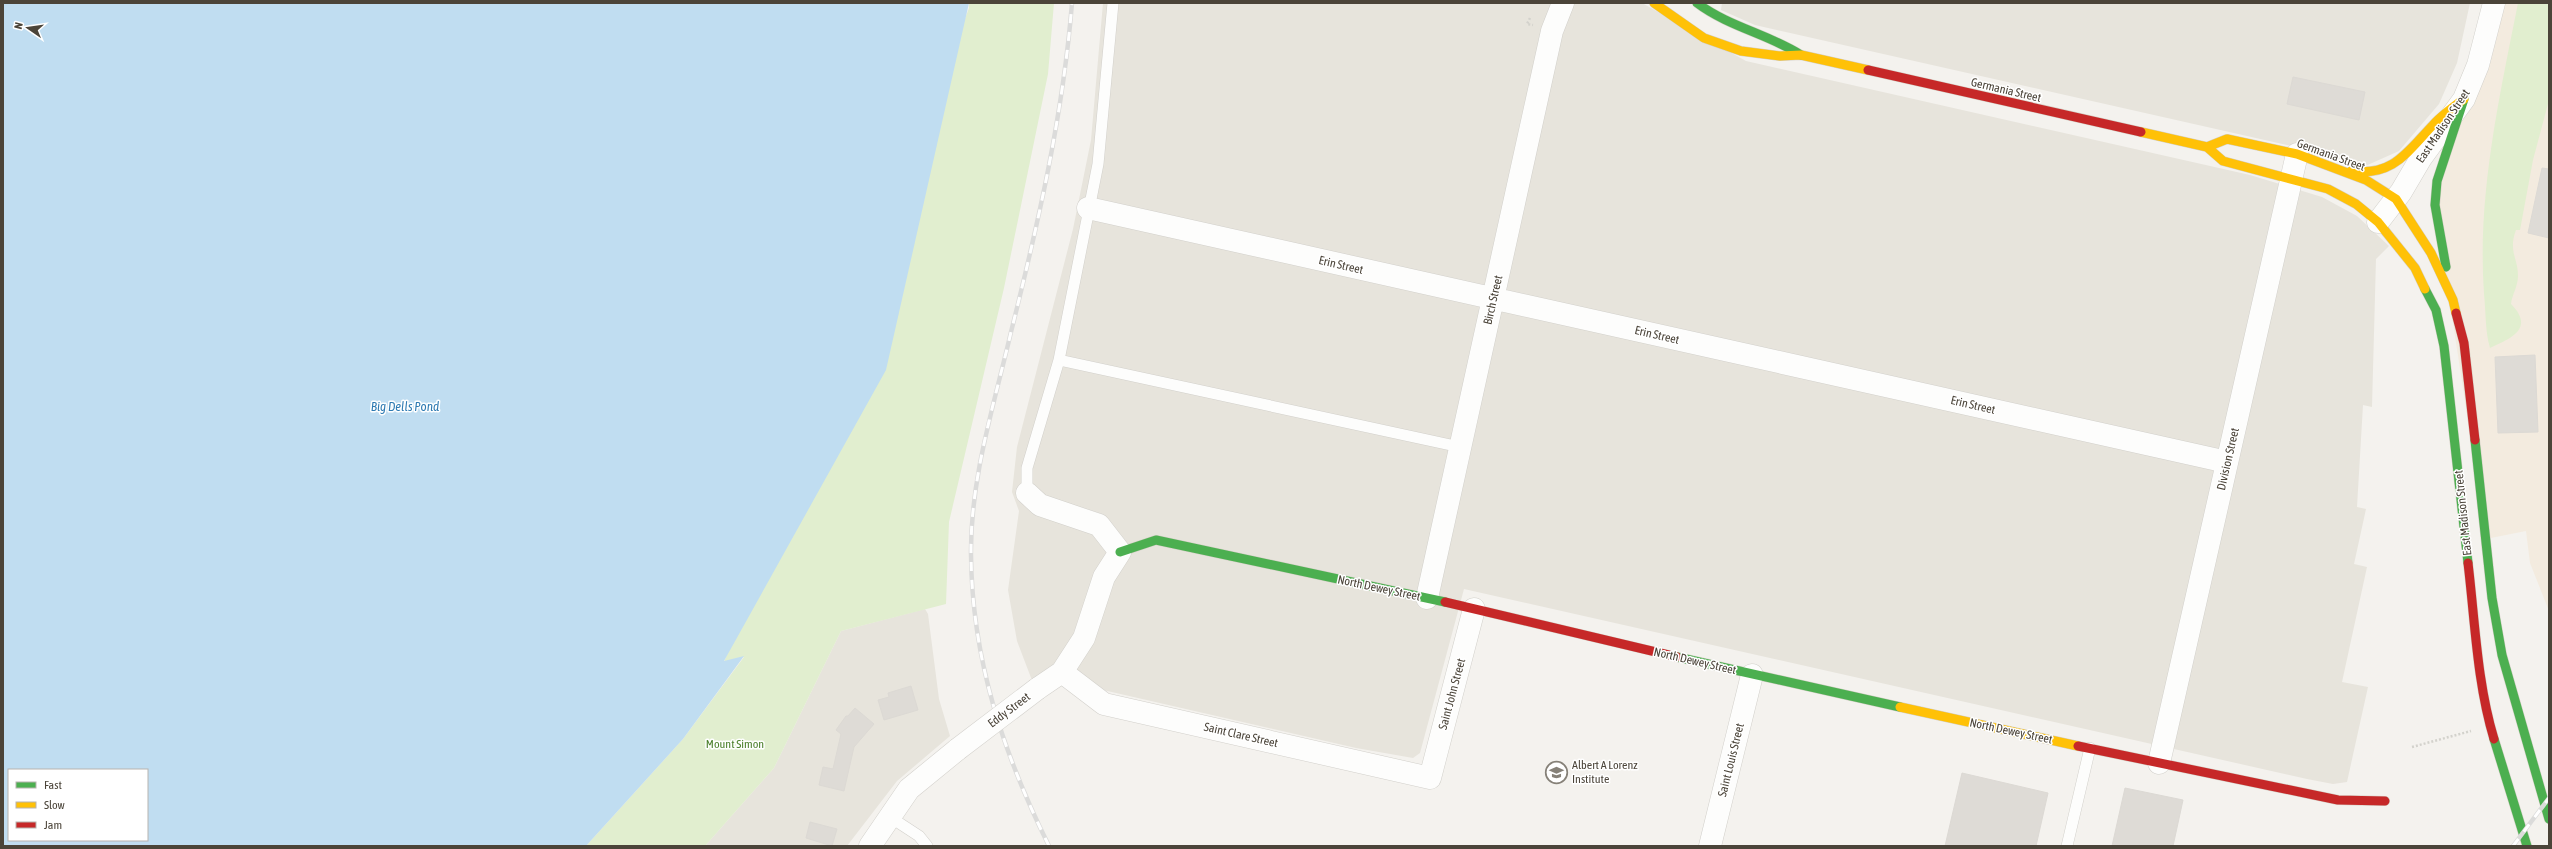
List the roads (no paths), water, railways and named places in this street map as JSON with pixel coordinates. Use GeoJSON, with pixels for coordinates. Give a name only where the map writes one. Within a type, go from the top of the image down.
{"type":"FeatureCollection","features":[{"type":"Feature","properties":{"kind":"main road","name":"Germania Street"},"geometry":{"type":"LineString","coordinates":[[1654,3],[1683,26],[1718,45],[1769,58],[1801,55],[2207,147],[2223,161],[2292,178],[2335,193],[2356,204],[2378,222]]}},
{"type":"Feature","properties":{"kind":"main road","name":"Germania Street"},"geometry":{"type":"LineString","coordinates":[[1697,3],[1722,20],[1784,43],[1801,55]]}},
{"type":"Feature","properties":{"kind":"main road"},"geometry":{"type":"LineString","coordinates":[[2336,167],[2367,174],[2393,166],[2408,154],[2445,113],[2464,99]]}},
{"type":"Feature","properties":{"kind":"main road"},"geometry":{"type":"LineString","coordinates":[[2453,300],[2435,205],[2437,181],[2464,99]]}},
{"type":"Feature","properties":{"kind":"main road","name":"Germania Street"},"geometry":{"type":"LineString","coordinates":[[2207,147],[2227,139],[2297,154],[2336,167],[2366,180],[2396,199]]}},
{"type":"Feature","properties":{"kind":"main road","name":"East Madison Street"},"geometry":{"type":"LineString","coordinates":[[2396,199],[2431,253],[2453,300],[2464,343],[2492,598],[2502,655],[2527,749],[2549,819]]}},
{"type":"Feature","properties":{"kind":"main road","name":"East Madison Street"},"geometry":{"type":"LineString","coordinates":[[2378,222],[2414,268],[2436,310],[2444,346],[2485,700],[2501,765],[2527,846]]}},
{"type":"Feature","properties":{"kind":"main road","name":"North Dewey Street"},"geometry":{"type":"LineString","coordinates":[[1120,552],[1156,540],[1427,598],[1752,675],[2159,763],[2338,800],[2385,802]]}},
{"type":"Feature","properties":{"kind":"street","name":"Birch Street"},"geometry":{"type":"LineString","coordinates":[[1427,598],[1552,30],[1563,3]]}},
{"type":"Feature","properties":{"kind":"street","name":"East Madison Street"},"geometry":{"type":"LineString","coordinates":[[2378,222],[2396,199],[2421,158],[2464,99],[2478,65],[2494,3]]}},
{"type":"Feature","properties":{"kind":"street","name":"Division Street"},"geometry":{"type":"LineString","coordinates":[[2159,763],[2297,154]]}},
{"type":"Feature","properties":{"kind":"street","name":"Erin Street"},"geometry":{"type":"LineString","coordinates":[[1088,208],[2227,462]]}},
{"type":"Feature","properties":{"kind":"street"},"geometry":{"type":"LineString","coordinates":[[1027,493],[1040,505],[1099,525],[1120,552],[1104,577],[1084,638],[1062,672]]}},
{"type":"Feature","properties":{"kind":"street","name":"Saint John Street"},"geometry":{"type":"LineString","coordinates":[[1430,778],[1474,610]]}},
{"type":"Feature","properties":{"kind":"street","name":"Eddy Street"},"geometry":{"type":"LineString","coordinates":[[870,846],[909,789],[958,749],[1037,689],[1062,672]]}},
{"type":"Feature","properties":{"kind":"street","name":"Saint Clare Street"},"geometry":{"type":"LineString","coordinates":[[1062,672],[1104,704],[1430,778]]}},
{"type":"Feature","properties":{"kind":"street","name":"Saint Louis Street"},"geometry":{"type":"LineString","coordinates":[[1710,846],[1752,675]]}},
{"type":"Feature","properties":{"kind":"lane"},"geometry":{"type":"LineString","coordinates":[[1027,493],[1027,468],[1059,360],[1088,208],[1098,164],[1103,127],[1113,3]]}},
{"type":"Feature","properties":{"kind":"lane"},"geometry":{"type":"LineString","coordinates":[[1059,360],[1460,447]]}},
{"type":"Feature","properties":{"kind":"lane"},"geometry":{"type":"LineString","coordinates":[[2067,846],[2090,748]]}},
{"type":"Feature","properties":{"kind":"lane"},"geometry":{"type":"LineString","coordinates":[[890,817],[919,836],[928,846]]}},
{"type":"Feature","properties":{"kind":"water","name":"Big Dells Pond"},"geometry":{"type":"Polygon","coordinates":[[[3,3],[969,3],[886,370],[724,661],[744,656],[683,739],[586,846],[3,846],[3,3]]]}},
{"type":"Feature","properties":{"kind":"railway"},"geometry":{"type":"LineString","coordinates":[[1049,846],[1032,811],[1018,776],[1004,740],[993,705],[977,631],[971,555],[974,498],[984,442],[1040,210],[1056,128],[1068,45],[1072,3]]}},
{"type":"Feature","properties":{"kind":"railway"},"geometry":{"type":"LineString","coordinates":[[2513,846],[2549,798]]}},
{"type":"Feature","properties":{"kind":"place","name":"Albert A Lorenz Institute"},"geometry":{"type":"Point","coordinates":[1557,772]}},
{"type":"Feature","properties":{"kind":"park label","name":"Mount Simon"},"geometry":{"type":"Point","coordinates":[735,744]}}]}
